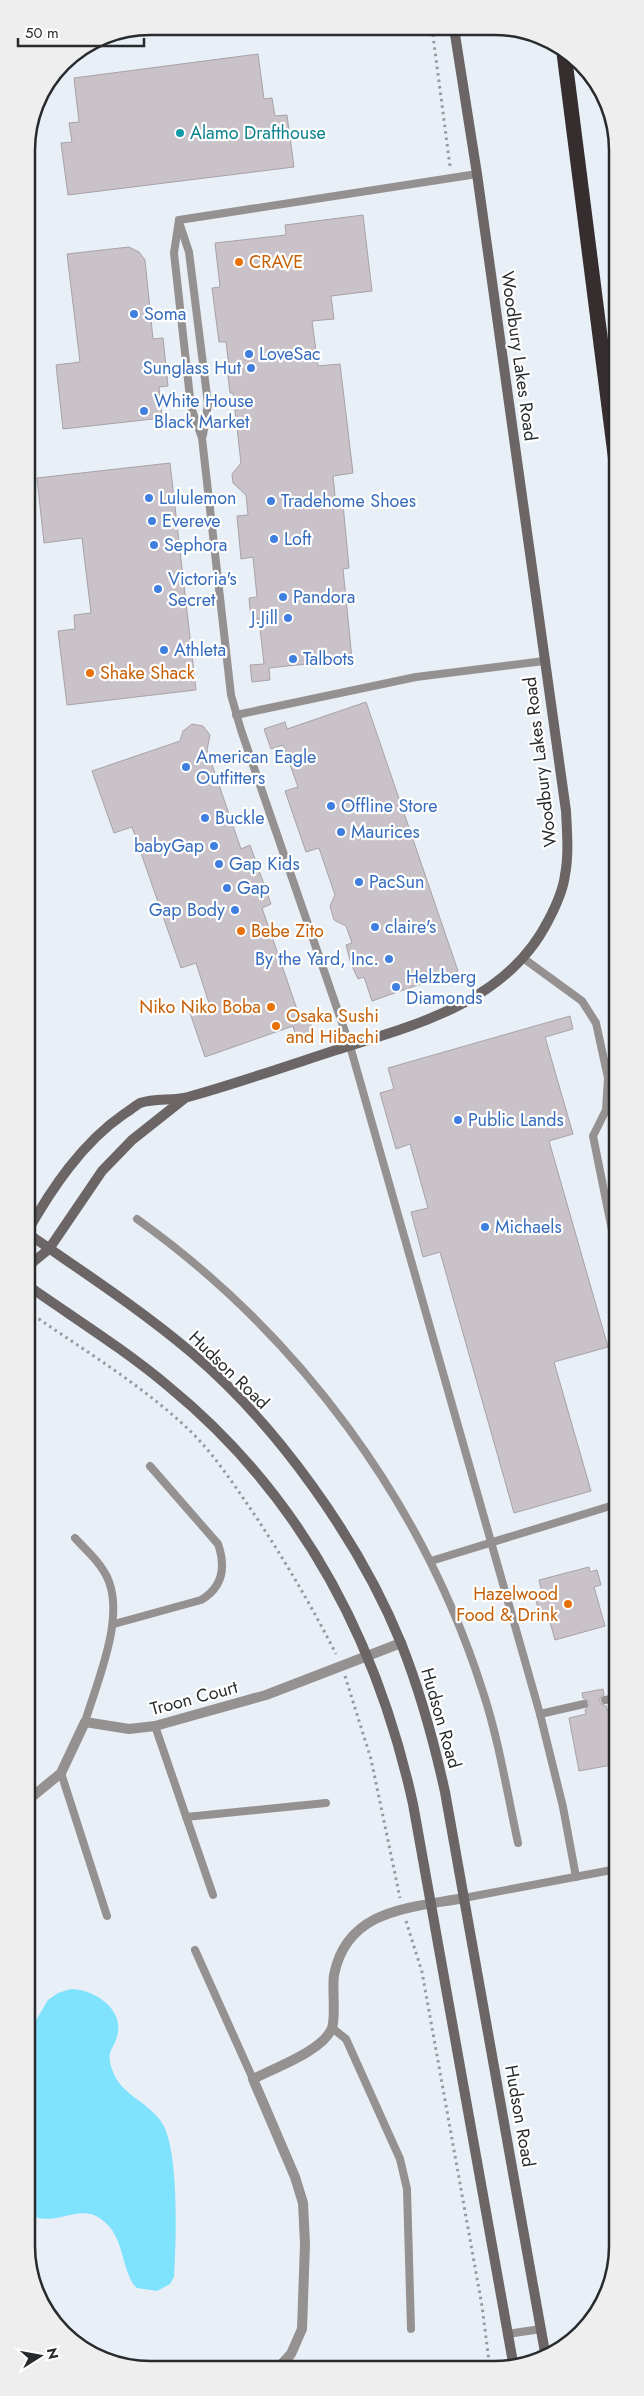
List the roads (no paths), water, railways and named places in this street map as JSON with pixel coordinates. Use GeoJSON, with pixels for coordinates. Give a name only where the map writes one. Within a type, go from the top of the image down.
{"type":"FeatureCollection","features":[{"type":"Feature","properties":{"kind":"highway"},"geometry":{"type":"LineString","coordinates":[[565,60],[609,407]]}},
{"type":"Feature","properties":{"kind":"street","name":"Woodbury Lakes Road"},"geometry":{"type":"LineString","coordinates":[[35,1219],[83,1150],[112,1123],[140,1103],[187,1097],[350,1046],[436,1016],[464,1004],[503,979],[523,958],[541,934],[557,903],[565,876],[568,843],[566,811],[477,174],[455,35]]}},
{"type":"Feature","properties":{"kind":"street"},"geometry":{"type":"LineString","coordinates":[[35,1260],[49,1249],[102,1171],[132,1140],[187,1097]]}},
{"type":"Feature","properties":{"kind":"street","name":"Hudson Road"},"geometry":{"type":"LineString","coordinates":[[35,1239],[150,1320],[194,1355],[269,1433],[302,1472],[330,1512],[379,1595],[401,1643],[424,1706],[436,1754],[464,1898],[544,2349]]}},
{"type":"Feature","properties":{"kind":"street"},"geometry":{"type":"LineString","coordinates":[[35,1291],[169,1386],[240,1455],[300,1531],[325,1571],[368,1656],[390,1714],[404,1763],[512,2360]]}},
{"type":"Feature","properties":{"kind":"street","name":"Troon Court"},"geometry":{"type":"LineString","coordinates":[[86,1722],[129,1729],[155,1726],[266,1695],[401,1643]]}},
{"type":"Feature","properties":{"kind":"street"},"geometry":{"type":"LineString","coordinates":[[35,1794],[61,1773],[86,1722]]}},
{"type":"Feature","properties":{"kind":"street"},"geometry":{"type":"LineString","coordinates":[[284,2361],[291,2354],[302,2329],[305,2244],[304,2204],[296,2177],[252,2079],[316,2047],[332,2028],[334,1975],[342,1952],[355,1932],[374,1918],[402,1909],[464,1898]]}},
{"type":"Feature","properties":{"kind":"lane"},"geometry":{"type":"LineString","coordinates":[[179,220],[477,174]]}},
{"type":"Feature","properties":{"kind":"lane"},"geometry":{"type":"LineString","coordinates":[[179,220],[174,253],[175,262],[192,407],[202,438],[229,682],[236,715],[350,1046],[540,1714],[563,1807],[576,1877]]}},
{"type":"Feature","properties":{"kind":"lane"},"geometry":{"type":"LineString","coordinates":[[179,220],[189,252],[208,404],[202,438]]}},
{"type":"Feature","properties":{"kind":"lane"},"geometry":{"type":"LineString","coordinates":[[236,715],[407,679],[544,661]]}},
{"type":"Feature","properties":{"kind":"lane"},"geometry":{"type":"LineString","coordinates":[[523,958],[582,1001],[596,1023],[608,1078],[606,1110],[593,1136],[609,1215]]}},
{"type":"Feature","properties":{"kind":"lane"},"geometry":{"type":"LineString","coordinates":[[137,1219],[200,1267],[284,1349],[319,1390],[381,1476],[431,1561],[451,1604],[484,1692],[496,1737],[518,1843]]}},
{"type":"Feature","properties":{"kind":"lane"},"geometry":{"type":"LineString","coordinates":[[114,1624],[201,1600],[211,1594],[221,1580],[223,1559],[218,1544],[150,1466]]}},
{"type":"Feature","properties":{"kind":"lane"},"geometry":{"type":"LineString","coordinates":[[431,1561],[609,1506]]}},
{"type":"Feature","properties":{"kind":"lane"},"geometry":{"type":"LineString","coordinates":[[75,1538],[104,1571],[112,1592],[114,1624],[86,1722]]}},
{"type":"Feature","properties":{"kind":"lane"},"geometry":{"type":"LineString","coordinates":[[605,1700],[609,1699]]}},
{"type":"Feature","properties":{"kind":"lane"},"geometry":{"type":"LineString","coordinates":[[540,1714],[584,1704]]}},
{"type":"Feature","properties":{"kind":"lane"},"geometry":{"type":"LineString","coordinates":[[155,1726],[213,1895]]}},
{"type":"Feature","properties":{"kind":"lane"},"geometry":{"type":"LineString","coordinates":[[61,1773],[107,1916]]}},
{"type":"Feature","properties":{"kind":"lane"},"geometry":{"type":"LineString","coordinates":[[186,1817],[326,1803]]}},
{"type":"Feature","properties":{"kind":"lane"},"geometry":{"type":"LineString","coordinates":[[464,1898],[609,1871]]}},
{"type":"Feature","properties":{"kind":"lane"},"geometry":{"type":"LineString","coordinates":[[194,1950],[252,2079]]}},
{"type":"Feature","properties":{"kind":"lane"},"geometry":{"type":"LineString","coordinates":[[332,2028],[346,2039],[400,2158],[407,2189],[411,2329]]}},
{"type":"Feature","properties":{"kind":"lane"},"geometry":{"type":"LineString","coordinates":[[507,2334],[541,2329]]}},
{"type":"Feature","properties":{"kind":"water"},"geometry":{"type":"Polygon","coordinates":[[[71,1989],[88,1992],[104,2001],[110,2007],[118,2023],[117,2038],[110,2054],[113,2072],[122,2087],[154,2113],[166,2132],[174,2172],[174,2277],[170,2284],[157,2291],[137,2288],[133,2284],[116,2236],[102,2219],[91,2214],[81,2213],[49,2219],[35,2217],[35,2022],[48,2000],[58,1993],[71,1989]]]}},
{"type":"Feature","properties":{"kind":"place","name":"Alamo Drafthouse"},"geometry":{"type":"Point","coordinates":[180,133]}},
{"type":"Feature","properties":{"kind":"place","name":"CRAVE"},"geometry":{"type":"Point","coordinates":[239,262]}},
{"type":"Feature","properties":{"kind":"place","name":"Soma"},"geometry":{"type":"Point","coordinates":[134,314]}},
{"type":"Feature","properties":{"kind":"place","name":"LoveSac"},"geometry":{"type":"Point","coordinates":[249,354]}},
{"type":"Feature","properties":{"kind":"place","name":"Sunglass Hut"},"geometry":{"type":"Point","coordinates":[251,368]}},
{"type":"Feature","properties":{"kind":"place","name":"White House Black Market"},"geometry":{"type":"Point","coordinates":[144,411]}},
{"type":"Feature","properties":{"kind":"place","name":"Lululemon"},"geometry":{"type":"Point","coordinates":[149,498]}},
{"type":"Feature","properties":{"kind":"place","name":"Tradehome Shoes"},"geometry":{"type":"Point","coordinates":[271,501]}},
{"type":"Feature","properties":{"kind":"place","name":"Evereve"},"geometry":{"type":"Point","coordinates":[152,521]}},
{"type":"Feature","properties":{"kind":"place","name":"Loft"},"geometry":{"type":"Point","coordinates":[274,539]}},
{"type":"Feature","properties":{"kind":"place","name":"Sephora"},"geometry":{"type":"Point","coordinates":[154,545]}},
{"type":"Feature","properties":{"kind":"place","name":"Victoria's Secret"},"geometry":{"type":"Point","coordinates":[158,589]}},
{"type":"Feature","properties":{"kind":"place","name":"Pandora"},"geometry":{"type":"Point","coordinates":[283,597]}},
{"type":"Feature","properties":{"kind":"place","name":"J.Jill"},"geometry":{"type":"Point","coordinates":[288,618]}},
{"type":"Feature","properties":{"kind":"place","name":"Athleta"},"geometry":{"type":"Point","coordinates":[164,650]}},
{"type":"Feature","properties":{"kind":"place","name":"Talbots"},"geometry":{"type":"Point","coordinates":[293,659]}},
{"type":"Feature","properties":{"kind":"place","name":"Shake Shack"},"geometry":{"type":"Point","coordinates":[90,673]}},
{"type":"Feature","properties":{"kind":"place","name":"American Eagle Outfitters"},"geometry":{"type":"Point","coordinates":[186,767]}},
{"type":"Feature","properties":{"kind":"place","name":"Offline Store"},"geometry":{"type":"Point","coordinates":[331,806]}},
{"type":"Feature","properties":{"kind":"place","name":"Buckle"},"geometry":{"type":"Point","coordinates":[205,818]}},
{"type":"Feature","properties":{"kind":"place","name":"Maurices"},"geometry":{"type":"Point","coordinates":[341,832]}},
{"type":"Feature","properties":{"kind":"place","name":"babyGap"},"geometry":{"type":"Point","coordinates":[214,846]}},
{"type":"Feature","properties":{"kind":"place","name":"Gap Kids"},"geometry":{"type":"Point","coordinates":[219,864]}},
{"type":"Feature","properties":{"kind":"place","name":"PacSun"},"geometry":{"type":"Point","coordinates":[359,882]}},
{"type":"Feature","properties":{"kind":"place","name":"Gap"},"geometry":{"type":"Point","coordinates":[227,888]}},
{"type":"Feature","properties":{"kind":"place","name":"Gap Body"},"geometry":{"type":"Point","coordinates":[235,910]}},
{"type":"Feature","properties":{"kind":"place","name":"claire's"},"geometry":{"type":"Point","coordinates":[375,927]}},
{"type":"Feature","properties":{"kind":"place","name":"Bebe Zito"},"geometry":{"type":"Point","coordinates":[241,931]}},
{"type":"Feature","properties":{"kind":"place","name":"By the Yard, Inc."},"geometry":{"type":"Point","coordinates":[389,959]}},
{"type":"Feature","properties":{"kind":"place","name":"Helzberg Diamonds"},"geometry":{"type":"Point","coordinates":[396,987]}},
{"type":"Feature","properties":{"kind":"place","name":"Niko Niko Boba"},"geometry":{"type":"Point","coordinates":[271,1007]}},
{"type":"Feature","properties":{"kind":"place","name":"Osaka Sushi and Hibachi"},"geometry":{"type":"Point","coordinates":[276,1026]}},
{"type":"Feature","properties":{"kind":"place","name":"Public Lands"},"geometry":{"type":"Point","coordinates":[458,1120]}},
{"type":"Feature","properties":{"kind":"place","name":"Michaels"},"geometry":{"type":"Point","coordinates":[485,1227]}},
{"type":"Feature","properties":{"kind":"place","name":"Hazelwood Food & Drink"},"geometry":{"type":"Point","coordinates":[568,1604]}}]}
